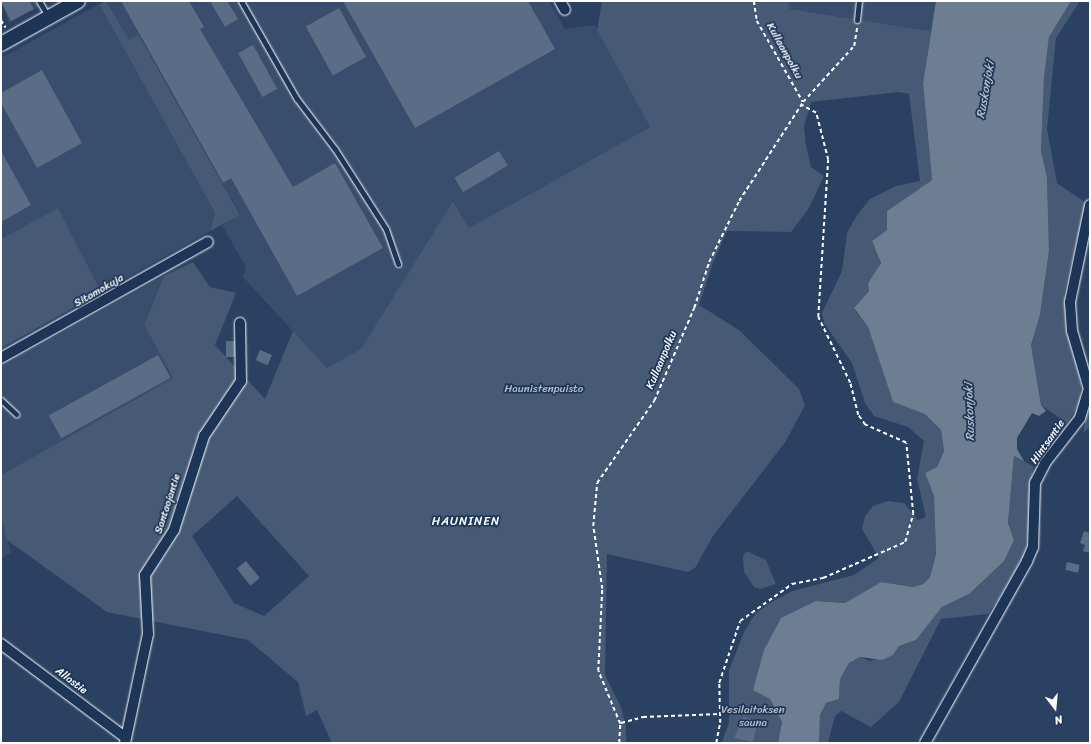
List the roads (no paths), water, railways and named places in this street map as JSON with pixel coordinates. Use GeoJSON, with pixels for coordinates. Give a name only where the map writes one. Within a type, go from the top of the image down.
{"type":"FeatureCollection","features":[{"type":"Feature","properties":{"kind":"street"},"geometry":{"type":"LineString","coordinates":[[1,44],[78,1]]}},
{"type":"Feature","properties":{"kind":"street","name":"Hintsantie"},"geometry":{"type":"LineString","coordinates":[[925,743],[1027,560],[1033,547],[1035,483],[1045,463],[1080,418],[1089,389],[1072,331],[1070,302],[1090,205]]}},
{"type":"Feature","properties":{"kind":"street","name":"Sitomokuja"},"geometry":{"type":"LineString","coordinates":[[1,358],[208,242]]}},
{"type":"Feature","properties":{"kind":"street","name":"Santaojantie"},"geometry":{"type":"LineString","coordinates":[[126,740],[148,634],[145,575],[174,530],[204,436],[241,381],[240,323]]}},
{"type":"Feature","properties":{"kind":"street","name":"Allastie"},"geometry":{"type":"LineString","coordinates":[[1,644],[126,740]]}},
{"type":"Feature","properties":{"kind":"lane"},"geometry":{"type":"LineString","coordinates":[[39,1],[49,17]]}},
{"type":"Feature","properties":{"kind":"lane"},"geometry":{"type":"LineString","coordinates":[[241,1],[298,99],[335,149],[386,228],[398,264]]}},
{"type":"Feature","properties":{"kind":"lane"},"geometry":{"type":"LineString","coordinates":[[857,20],[859,1]]}},
{"type":"Feature","properties":{"kind":"lane"},"geometry":{"type":"LineString","coordinates":[[1,400],[16,414]]}},
{"type":"Feature","properties":{"kind":"water","name":"Ruskonjoki"},"geometry":{"type":"Polygon","coordinates":[[[936,1],[1071,1],[1049,37],[1044,78],[1041,151],[1047,177],[1049,251],[1040,315],[1031,345],[1041,405],[1046,411],[1039,416],[1032,413],[1017,438],[1017,449],[1024,461],[1014,456],[1008,523],[1014,540],[1004,561],[969,594],[942,607],[916,640],[899,646],[893,655],[882,660],[860,657],[849,663],[840,679],[839,699],[826,703],[820,715],[819,743],[778,743],[782,722],[770,699],[753,690],[764,650],[781,618],[816,601],[845,603],[881,582],[913,587],[923,584],[930,577],[936,554],[934,496],[925,473],[937,467],[944,451],[941,430],[925,414],[893,402],[868,327],[854,308],[869,291],[868,283],[881,263],[872,241],[887,230],[887,211],[932,180],[923,83],[936,1]]]}},
{"type":"Feature","properties":{"kind":"district","name":"HAUNINEN"},"geometry":{"type":"Point","coordinates":[466,522]}},
{"type":"Feature","properties":{"kind":"park label","name":"Haunistenpuisto"},"geometry":{"type":"Point","coordinates":[544,389]}},
{"type":"Feature","properties":{"kind":"park label","name":"Vesilaitoksen sauna"},"geometry":{"type":"Point","coordinates":[753,717]}}]}
